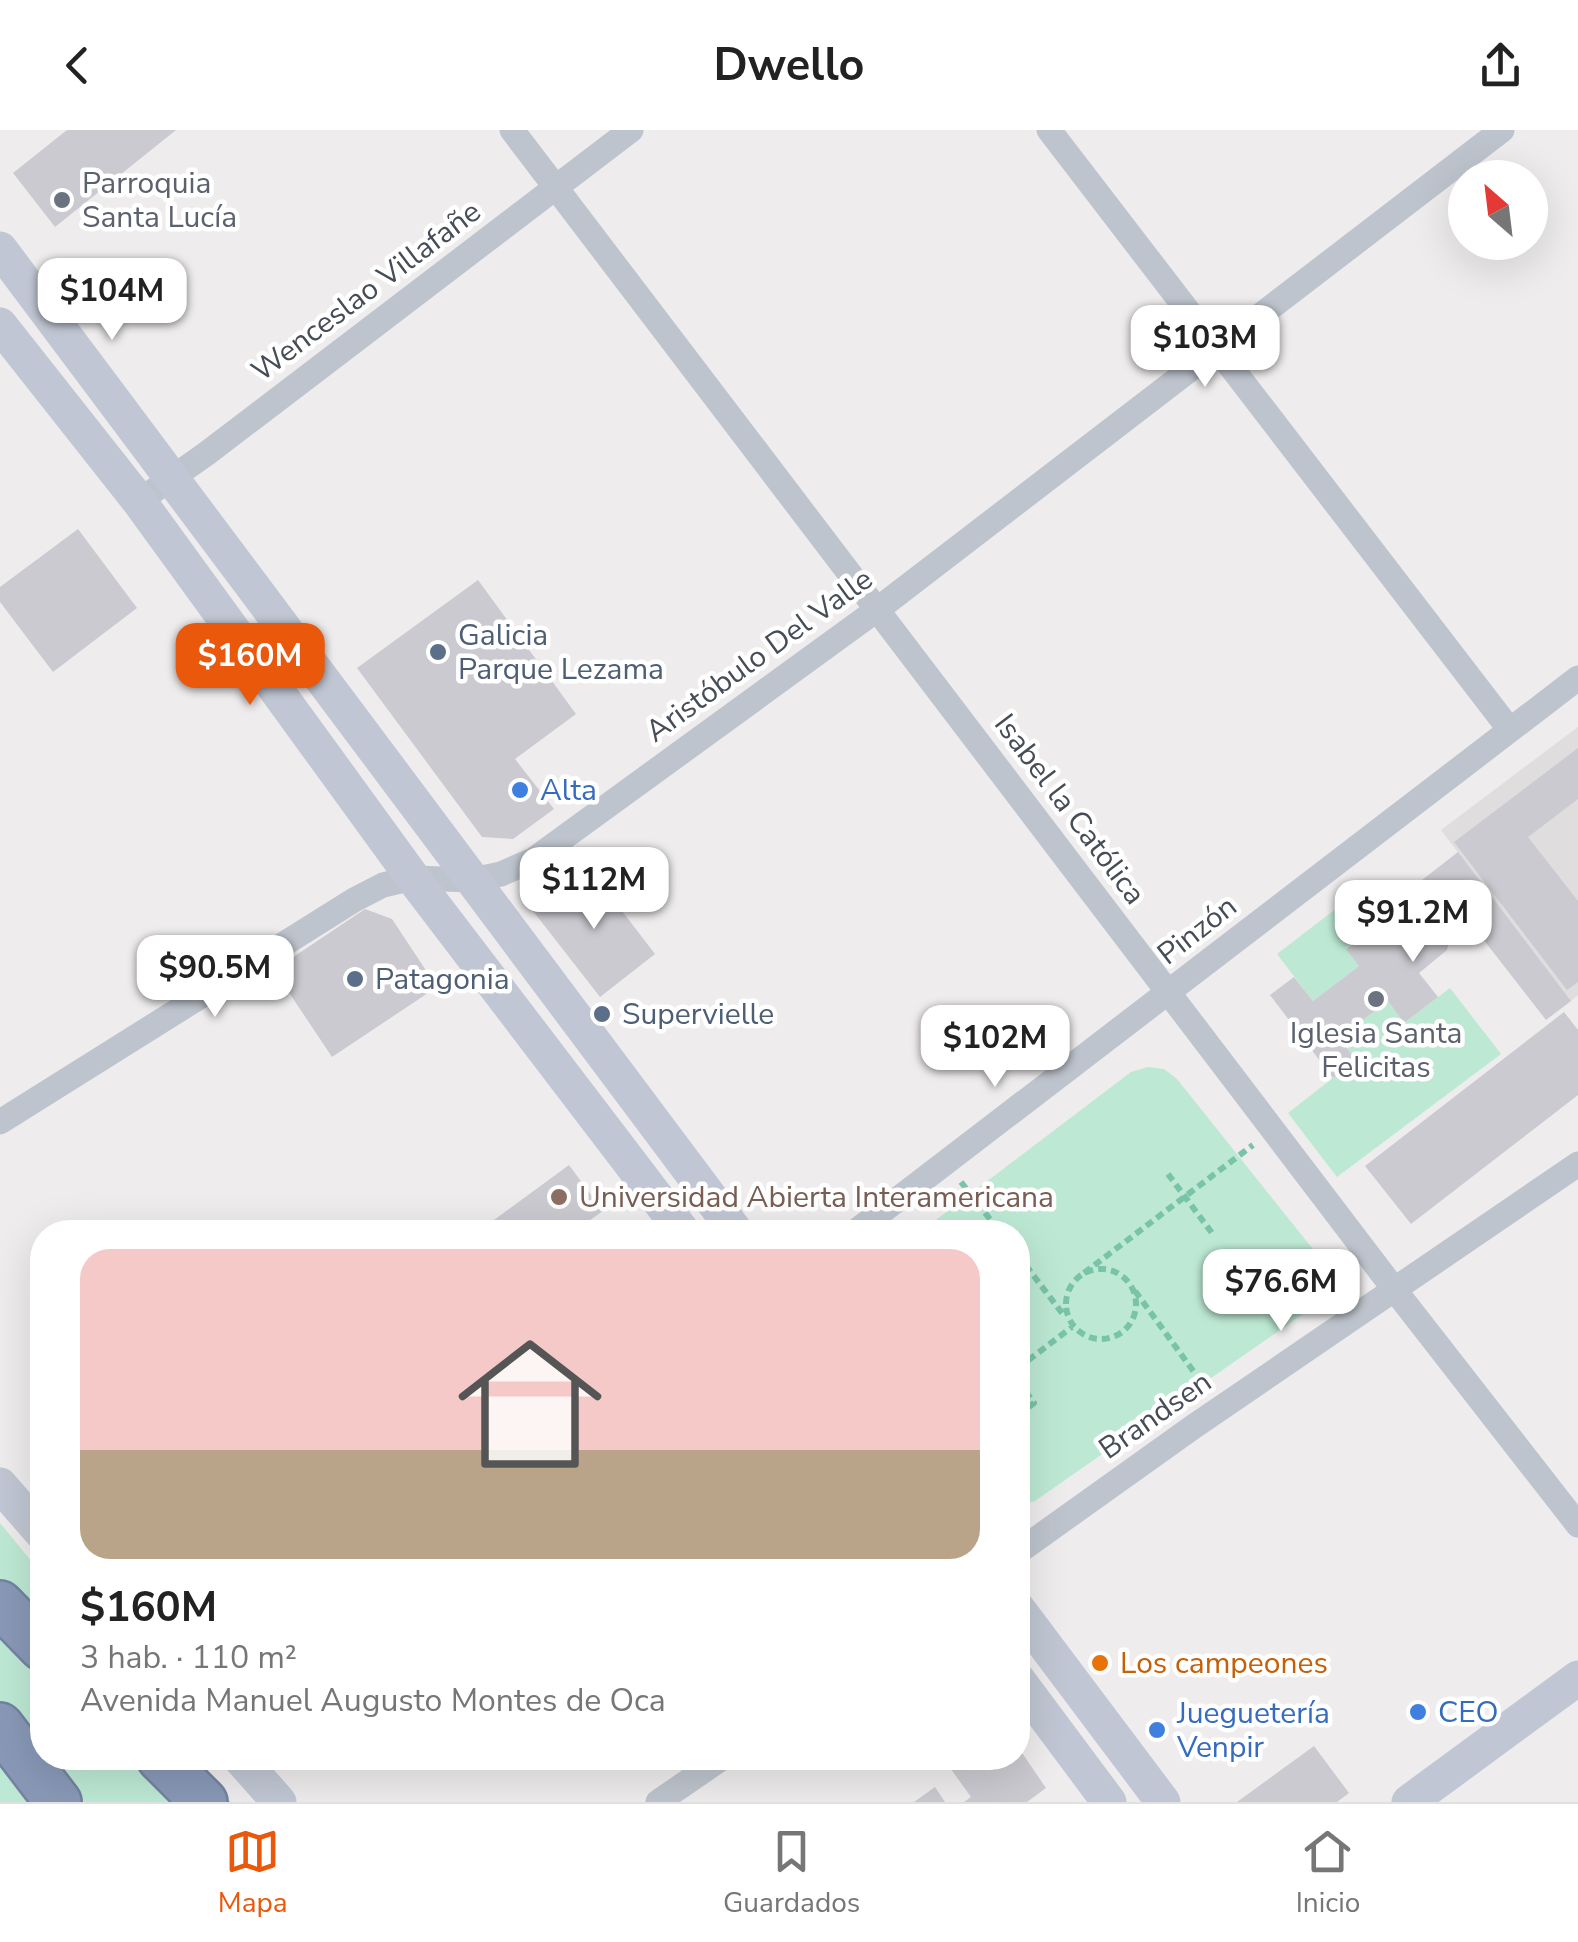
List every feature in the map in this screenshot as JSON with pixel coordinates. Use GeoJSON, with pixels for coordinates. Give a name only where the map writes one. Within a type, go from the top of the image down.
{"type":"FeatureCollection","features":[{"type":"Feature","properties":{"kind":"highway"},"geometry":{"type":"LineString","coordinates":[[0,1604],[30,1634]]}},
{"type":"Feature","properties":{"kind":"highway"},"geometry":{"type":"LineString","coordinates":[[0,1726],[30,1765]]}},
{"type":"Feature","properties":{"kind":"highway"},"geometry":{"type":"LineString","coordinates":[[34,1770],[58,1802]]}},
{"type":"Feature","properties":{"kind":"highway"},"geometry":{"type":"LineString","coordinates":[[173,1770],[204,1802]]}},
{"type":"Feature","properties":{"kind":"main road"},"geometry":{"type":"LineString","coordinates":[[0,249],[727,1220]]}},
{"type":"Feature","properties":{"kind":"main road"},"geometry":{"type":"LineString","coordinates":[[0,325],[139,501],[413,878],[674,1220]]}},
{"type":"Feature","properties":{"kind":"main road"},"geometry":{"type":"LineString","coordinates":[[0,1485],[30,1519]]}},
{"type":"Feature","properties":{"kind":"main road"},"geometry":{"type":"LineString","coordinates":[[1030,1625],[1163,1802]]}},
{"type":"Feature","properties":{"kind":"main road"},"geometry":{"type":"LineString","coordinates":[[1409,1802],[1578,1678]]}},
{"type":"Feature","properties":{"kind":"main road"},"geometry":{"type":"LineString","coordinates":[[1030,1696],[1109,1802]]}},
{"type":"Feature","properties":{"kind":"main road"},"geometry":{"type":"LineString","coordinates":[[251,1770],[279,1802]]}},
{"type":"Feature","properties":{"kind":"street","name":"Isabel la Católica"},"geometry":{"type":"LineString","coordinates":[[512,130],[1578,1525]]}},
{"type":"Feature","properties":{"kind":"street","name":"Wenceslao Villafañe"},"geometry":{"type":"LineString","coordinates":[[139,501],[631,130]]}},
{"type":"Feature","properties":{"kind":"street"},"geometry":{"type":"LineString","coordinates":[[1049,130],[1510,730]]}},
{"type":"Feature","properties":{"kind":"street","name":"Aristóbulo Del Valle"},"geometry":{"type":"LineString","coordinates":[[0,1122],[383,885],[413,878],[473,880],[502,874],[534,860],[878,609],[1502,130]]}},
{"type":"Feature","properties":{"kind":"street","name":"Pinzón"},"geometry":{"type":"LineString","coordinates":[[871,1220],[1578,678]]}},
{"type":"Feature","properties":{"kind":"street","name":"Brandsen"},"geometry":{"type":"LineString","coordinates":[[1030,1543],[1578,1164]]}},
{"type":"Feature","properties":{"kind":"street"},"geometry":{"type":"LineString","coordinates":[[658,1802],[705,1770]]}},
{"type":"Feature","properties":{"kind":"path"},"geometry":{"type":"LineString","coordinates":[[1073,1327],[1065,1303],[1074,1280],[1273,1129]]}},
{"type":"Feature","properties":{"kind":"path"},"geometry":{"type":"LineString","coordinates":[[946,1163],[991,1220]]}},
{"type":"Feature","properties":{"kind":"path"},"geometry":{"type":"LineString","coordinates":[[1168,1174],[1212,1233]]}},
{"type":"Feature","properties":{"kind":"path"},"geometry":{"type":"LineString","coordinates":[[1084,1273],[1108,1270],[1129,1282],[1221,1408]]}},
{"type":"Feature","properties":{"kind":"path"},"geometry":{"type":"LineString","coordinates":[[1030,1271],[1073,1327],[1093,1340],[1118,1336],[1134,1317],[1136,1305],[1129,1282]]}},
{"type":"Feature","properties":{"kind":"path"},"geometry":{"type":"LineString","coordinates":[[1030,1359],[1073,1327]]}},
{"type":"Feature","properties":{"kind":"shaded area"},"geometry":{"type":"Polygon","coordinates":[[[1578,727],[1578,995],[1571,1001],[1441,830],[1578,727]]]}},
{"type":"Feature","properties":{"kind":"green space"},"geometry":{"type":"Polygon","coordinates":[[[1372,881],[1410,931],[1395,942],[1379,923],[1346,948],[1359,966],[1313,1001],[1277,954],[1372,881]]]}},
{"type":"Feature","properties":{"kind":"green space"},"geometry":{"type":"Polygon","coordinates":[[[1450,988],[1501,1054],[1337,1177],[1288,1113],[1356,1060],[1339,1038],[1388,1001],[1404,1023],[1450,988]]]}},
{"type":"Feature","properties":{"kind":"green space"},"geometry":{"type":"Polygon","coordinates":[[[1148,1067],[1164,1069],[1177,1079],[1328,1268],[1331,1284],[1320,1302],[1030,1502],[1030,1220],[936,1220],[1131,1072],[1148,1067]]]}},
{"type":"Feature","properties":{"kind":"green space"},"geometry":{"type":"Polygon","coordinates":[[[0,1523],[30,1559],[30,1770],[204,1770],[231,1802],[0,1802],[0,1523]]]}},
{"type":"Feature","properties":{"kind":"building","name":"Parroquia Santa Lucía"},"geometry":{"type":"Polygon","coordinates":[[[67,130],[176,130],[55,227],[13,173],[67,130]]]}},
{"type":"Feature","properties":{"kind":"building"},"geometry":{"type":"Polygon","coordinates":[[[78,529],[137,608],[53,672],[0,602],[0,587],[78,529]]]}},
{"type":"Feature","properties":{"kind":"building"},"geometry":{"type":"Polygon","coordinates":[[[478,580],[576,714],[515,759],[554,809],[513,839],[482,837],[357,668],[478,580]]]}},
{"type":"Feature","properties":{"kind":"building"},"geometry":{"type":"Polygon","coordinates":[[[1578,748],[1578,799],[1528,837],[1578,901],[1578,982],[1567,990],[1454,842],[1578,748]]]}},
{"type":"Feature","properties":{"kind":"building"},"geometry":{"type":"Polygon","coordinates":[[[1458,852],[1571,1001],[1546,1020],[1451,898],[1422,920],[1441,922],[1451,935],[1447,950],[1419,973],[1438,997],[1404,1023],[1388,1001],[1339,1038],[1356,1060],[1333,1078],[1270,995],[1294,977],[1313,1001],[1359,966],[1346,949],[1380,922],[1395,942],[1410,931],[1390,905],[1458,852]]]}},
{"type":"Feature","properties":{"kind":"building"},"geometry":{"type":"Polygon","coordinates":[[[589,868],[655,954],[600,997],[533,911],[589,868]]]}},
{"type":"Feature","properties":{"kind":"building","name":"Patagonia"},"geometry":{"type":"Polygon","coordinates":[[[365,909],[392,919],[437,987],[332,1057],[274,970],[365,909]]]}},
{"type":"Feature","properties":{"kind":"building"},"geometry":{"type":"Polygon","coordinates":[[[1564,1012],[1578,1030],[1578,1095],[1411,1224],[1365,1166],[1564,1012]]]}},
{"type":"Feature","properties":{"kind":"building","name":"Universidad Abierta Interamericana"},"geometry":{"type":"Polygon","coordinates":[[[569,1165],[603,1211],[590,1220],[494,1220],[569,1165]]]}},
{"type":"Feature","properties":{"kind":"building"},"geometry":{"type":"Polygon","coordinates":[[[1314,1746],[1349,1793],[1337,1802],[1237,1802],[1314,1746]]]}},
{"type":"Feature","properties":{"kind":"building"},"geometry":{"type":"Polygon","coordinates":[[[1030,1765],[1046,1788],[1027,1802],[964,1802],[971,1797],[952,1770],[1030,1770],[1030,1765]]]}},
{"type":"Feature","properties":{"kind":"building"},"geometry":{"type":"Polygon","coordinates":[[[935,1787],[945,1802],[914,1802],[935,1787]]]}},
{"type":"Feature","properties":{"kind":"place","name":"Parroquia Santa Lucía"},"geometry":{"type":"Point","coordinates":[62,200]}},
{"type":"Feature","properties":{"kind":"place","name":"Galicia Parque Lezama"},"geometry":{"type":"Point","coordinates":[438,652]}},
{"type":"Feature","properties":{"kind":"place","name":"Alta"},"geometry":{"type":"Point","coordinates":[520,790]}},
{"type":"Feature","properties":{"kind":"place","name":"Patagonia"},"geometry":{"type":"Point","coordinates":[355,979]}},
{"type":"Feature","properties":{"kind":"place","name":"Iglesia Santa Felicitas"},"geometry":{"type":"Point","coordinates":[1376,999]}},
{"type":"Feature","properties":{"kind":"place","name":"Supervielle"},"geometry":{"type":"Point","coordinates":[602,1014]}},
{"type":"Feature","properties":{"kind":"place","name":"Universidad Abierta Interamericana"},"geometry":{"type":"Point","coordinates":[559,1197]}},
{"type":"Feature","properties":{"kind":"place","name":"Los campeones"},"geometry":{"type":"Point","coordinates":[1100,1663]}},
{"type":"Feature","properties":{"kind":"place","name":"CEO"},"geometry":{"type":"Point","coordinates":[1418,1712]}},
{"type":"Feature","properties":{"kind":"place","name":"Jueguetería Venpir"},"geometry":{"type":"Point","coordinates":[1157,1730]}}]}
